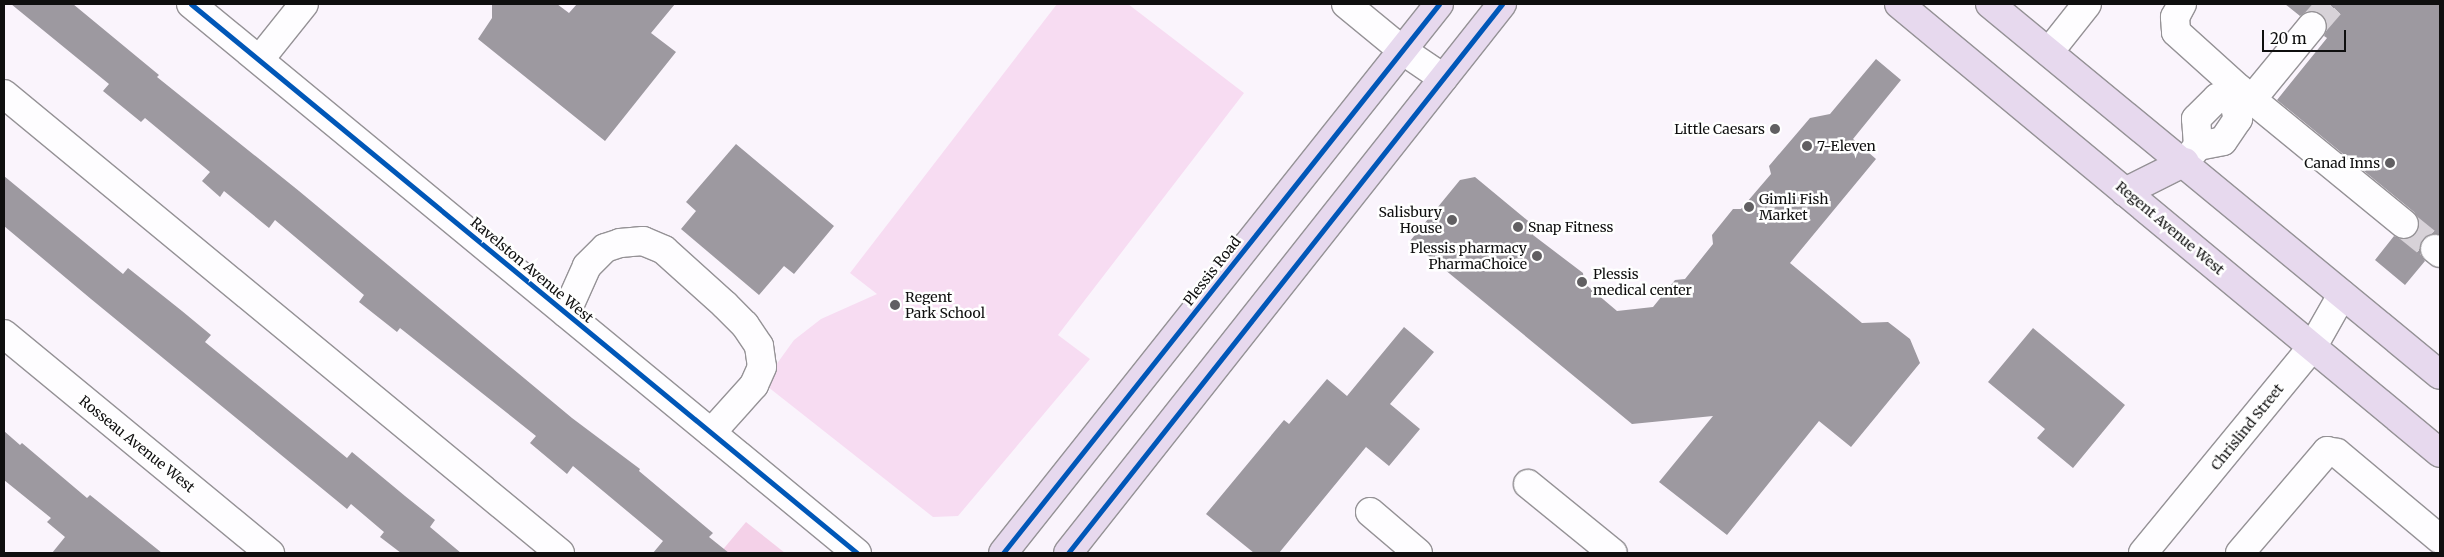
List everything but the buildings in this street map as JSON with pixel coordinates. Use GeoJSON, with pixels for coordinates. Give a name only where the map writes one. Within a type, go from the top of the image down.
{"type":"FeatureCollection","features":[{"type":"Feature","properties":{"kind":"main road","name":"Plessis Road"},"geometry":{"type":"LineString","coordinates":[[1003,553],[1439,4]]}},
{"type":"Feature","properties":{"kind":"main road"},"geometry":{"type":"LineString","coordinates":[[1068,553],[1502,4]]}},
{"type":"Feature","properties":{"kind":"main road","name":"Regent Avenue West"},"geometry":{"type":"LineString","coordinates":[[1899,4],[2440,453]]}},
{"type":"Feature","properties":{"kind":"main road"},"geometry":{"type":"LineString","coordinates":[[1990,4],[2049,52],[2191,154],[2342,295],[2440,375]]}},
{"type":"Feature","properties":{"kind":"main road"},"geometry":{"type":"LineString","coordinates":[[2126,192],[2191,154]]}},
{"type":"Feature","properties":{"kind":"street","name":"Ravelston Avenue West"},"geometry":{"type":"LineString","coordinates":[[191,4],[858,553]]}},
{"type":"Feature","properties":{"kind":"street"},"geometry":{"type":"LineString","coordinates":[[260,59],[304,4]]}},
{"type":"Feature","properties":{"kind":"street"},"geometry":{"type":"LineString","coordinates":[[1346,4],[1402,50],[1442,78]]}},
{"type":"Feature","properties":{"kind":"street"},"geometry":{"type":"LineString","coordinates":[[2049,52],[2087,4]]}},
{"type":"Feature","properties":{"kind":"street"},"geometry":{"type":"LineString","coordinates":[[2182,4],[2175,17],[2176,32],[2241,96],[2404,224]]}},
{"type":"Feature","properties":{"kind":"street"},"geometry":{"type":"LineString","coordinates":[[2191,154],[2223,141],[2238,119],[2241,96],[2312,26]]}},
{"type":"Feature","properties":{"kind":"street"},"geometry":{"type":"LineString","coordinates":[[4,94],[560,553]]}},
{"type":"Feature","properties":{"kind":"street"},"geometry":{"type":"LineString","coordinates":[[566,313],[587,266],[605,248],[620,243],[643,241],[664,250],[745,325],[759,346],[762,368],[754,385],[711,433]]}},
{"type":"Feature","properties":{"kind":"street","name":"Chrislind Street"},"geometry":{"type":"LineString","coordinates":[[2143,553],[2313,346],[2342,295]]}},
{"type":"Feature","properties":{"kind":"street","name":"Rosseau Avenue West"},"geometry":{"type":"LineString","coordinates":[[4,334],[270,553]]}},
{"type":"Feature","properties":{"kind":"street"},"geometry":{"type":"LineString","coordinates":[[2240,553],[2327,451],[2337,453],[2440,539]]}},
{"type":"Feature","properties":{"kind":"street"},"geometry":{"type":"LineString","coordinates":[[1528,484],[1613,553]]}},
{"type":"Feature","properties":{"kind":"street"},"geometry":{"type":"LineString","coordinates":[[1370,512],[1418,553]]}},
{"type":"Feature","properties":{"kind":"street"},"geometry":{"type":"LineString","coordinates":[[2436,553],[2440,548]]}},
{"type":"Feature","properties":{"kind":"shaded area"},"geometry":{"type":"Polygon","coordinates":[[[1057,4],[1128,4],[1244,93],[1058,335],[1090,359],[958,516],[933,517],[763,383],[794,340],[821,319],[877,294],[850,273],[1057,4]]]}},
{"type":"Feature","properties":{"kind":"shaded area"},"geometry":{"type":"Polygon","coordinates":[[[746,522],[785,553],[720,553],[746,522]]]}},
{"type":"Feature","properties":{"kind":"tunnel"},"geometry":{"type":"LineString","coordinates":[[2312,26],[2331,4]]}},
{"type":"Feature","properties":{"kind":"tunnel"},"geometry":{"type":"LineString","coordinates":[[2404,224],[2435,249]]}},
{"type":"Feature","properties":{"kind":"cycle path"},"geometry":{"type":"LineString","coordinates":[[191,4],[857,553]]}},
{"type":"Feature","properties":{"kind":"cycle path"},"geometry":{"type":"LineString","coordinates":[[1003,553],[1439,4]]}},
{"type":"Feature","properties":{"kind":"cycle path"},"geometry":{"type":"LineString","coordinates":[[1068,553],[1502,4]]}},
{"type":"Feature","properties":{"kind":"place","name":"Little Caesars"},"geometry":{"type":"Point","coordinates":[1775,129]}},
{"type":"Feature","properties":{"kind":"place","name":"7-Eleven"},"geometry":{"type":"Point","coordinates":[1807,146]}},
{"type":"Feature","properties":{"kind":"place","name":"Canad Inns"},"geometry":{"type":"Point","coordinates":[2390,163]}},
{"type":"Feature","properties":{"kind":"place","name":"Gimli Fish Market"},"geometry":{"type":"Point","coordinates":[1749,207]}},
{"type":"Feature","properties":{"kind":"place","name":"Salisbury House"},"geometry":{"type":"Point","coordinates":[1452,220]}},
{"type":"Feature","properties":{"kind":"place","name":"Snap Fitness"},"geometry":{"type":"Point","coordinates":[1518,227]}},
{"type":"Feature","properties":{"kind":"place","name":"Plessis pharmacy PharmaChoice"},"geometry":{"type":"Point","coordinates":[1537,256]}},
{"type":"Feature","properties":{"kind":"place","name":"Plessis medical center"},"geometry":{"type":"Point","coordinates":[1582,282]}},
{"type":"Feature","properties":{"kind":"place","name":"Regent Park School"},"geometry":{"type":"Point","coordinates":[895,305]}}]}
